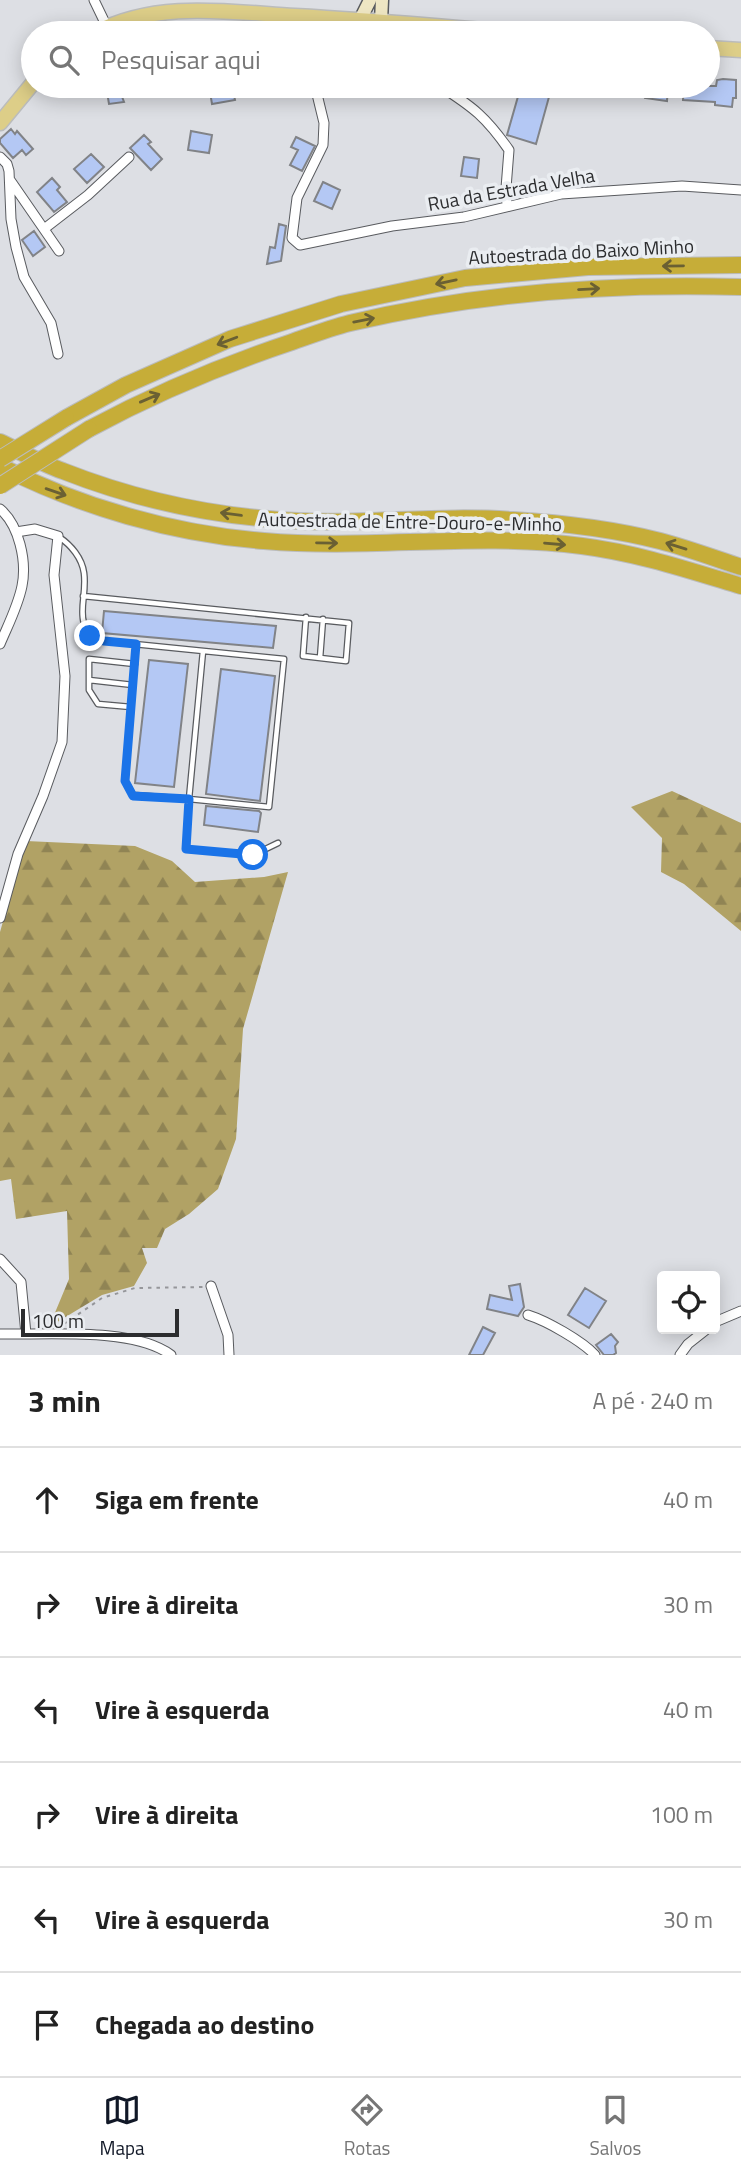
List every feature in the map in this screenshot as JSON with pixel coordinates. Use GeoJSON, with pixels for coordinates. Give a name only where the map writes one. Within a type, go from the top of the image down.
{"type":"FeatureCollection","features":[{"type":"Feature","properties":{"kind":"highway","name":"Autoestrada do Baixo Minho"},"geometry":{"type":"LineString","coordinates":[[0,459],[126,385],[230,340],[341,304],[465,278],[588,267],[741,265]]}},
{"type":"Feature","properties":{"kind":"highway","name":"Autoestrada do Baixo Minho"},"geometry":{"type":"LineString","coordinates":[[0,486],[89,429],[138,403],[240,359],[348,323],[470,299],[587,288],[687,285],[741,287]]}},
{"type":"Feature","properties":{"kind":"highway","name":"Autoestrada de Entre-Douro-e-Minho"},"geometry":{"type":"LineString","coordinates":[[0,442],[61,471],[124,493],[197,510],[270,519],[348,522],[512,520],[588,527],[659,541],[741,567]]}},
{"type":"Feature","properties":{"kind":"highway","name":"Autoestrada de Entre-Douro-e-Minho"},"geometry":{"type":"LineString","coordinates":[[0,466],[38,486],[189,530],[264,541],[347,543],[511,540],[582,546],[647,557],[741,586]]}},
{"type":"Feature","properties":{"kind":"main road"},"geometry":{"type":"LineString","coordinates":[[132,21],[160,13],[191,11],[310,21]]}},
{"type":"Feature","properties":{"kind":"main road"},"geometry":{"type":"LineString","coordinates":[[720,49],[741,50]]}},
{"type":"Feature","properties":{"kind":"main road"},"geometry":{"type":"LineString","coordinates":[[0,123],[21,98]]}},
{"type":"Feature","properties":{"kind":"street"},"geometry":{"type":"LineString","coordinates":[[94,0],[99,21]]}},
{"type":"Feature","properties":{"kind":"street"},"geometry":{"type":"LineString","coordinates":[[369,21],[370,0]]}},
{"type":"Feature","properties":{"kind":"street"},"geometry":{"type":"LineString","coordinates":[[372,21],[382,0]]}},
{"type":"Feature","properties":{"kind":"street","name":"Rua da Estrada Velha"},"geometry":{"type":"LineString","coordinates":[[319,98],[324,123],[323,145],[298,198],[292,238],[300,245],[392,226],[464,217],[561,194],[682,186],[741,190]]}},
{"type":"Feature","properties":{"kind":"street"},"geometry":{"type":"LineString","coordinates":[[459,98],[483,116],[509,150],[507,206]]}},
{"type":"Feature","properties":{"kind":"street"},"geometry":{"type":"LineString","coordinates":[[0,157],[7,164],[11,219],[24,277],[51,323],[58,354]]}},
{"type":"Feature","properties":{"kind":"street"},"geometry":{"type":"LineString","coordinates":[[44,229],[88,195],[129,157]]}},
{"type":"Feature","properties":{"kind":"street"},"geometry":{"type":"LineString","coordinates":[[10,180],[59,251]]}},
{"type":"Feature","properties":{"kind":"street"},"geometry":{"type":"LineString","coordinates":[[0,509],[10,518],[16,532],[22,558],[23,584],[0,644]]}},
{"type":"Feature","properties":{"kind":"street"},"geometry":{"type":"LineString","coordinates":[[0,918],[18,854],[62,742],[65,676],[54,575],[58,536],[35,529],[16,532]]}},
{"type":"Feature","properties":{"kind":"street"},"geometry":{"type":"LineString","coordinates":[[0,1259],[21,1282],[26,1334]]}},
{"type":"Feature","properties":{"kind":"street"},"geometry":{"type":"LineString","coordinates":[[211,1286],[228,1335],[229,1355]]}},
{"type":"Feature","properties":{"kind":"street"},"geometry":{"type":"LineString","coordinates":[[720,1320],[741,1311]]}},
{"type":"Feature","properties":{"kind":"street"},"geometry":{"type":"LineString","coordinates":[[528,1315],[558,1329],[595,1355]]}},
{"type":"Feature","properties":{"kind":"street"},"geometry":{"type":"LineString","coordinates":[[0,1334],[89,1334],[137,1340],[171,1355]]}},
{"type":"Feature","properties":{"kind":"street"},"geometry":{"type":"LineString","coordinates":[[680,1355],[700,1334]]}},
{"type":"Feature","properties":{"kind":"lane"},"geometry":{"type":"LineString","coordinates":[[58,536],[69,544],[79,558],[84,572],[82,623],[90,636],[104,641],[136,644],[284,659],[270,807],[133,796],[125,781],[136,644]]}},
{"type":"Feature","properties":{"kind":"lane"},"geometry":{"type":"LineString","coordinates":[[83,596],[306,617],[349,623],[346,662],[303,656],[306,617]]}},
{"type":"Feature","properties":{"kind":"lane"},"geometry":{"type":"LineString","coordinates":[[320,658],[323,619]]}},
{"type":"Feature","properties":{"kind":"lane"},"geometry":{"type":"LineString","coordinates":[[203,651],[186,849],[253,855],[278,843]]}},
{"type":"Feature","properties":{"kind":"lane"},"geometry":{"type":"LineString","coordinates":[[131,707],[99,704],[89,690],[89,659],[135,664]]}},
{"type":"Feature","properties":{"kind":"lane"},"geometry":{"type":"LineString","coordinates":[[89,680],[133,684]]}},
{"type":"Feature","properties":{"kind":"path"},"geometry":{"type":"LineString","coordinates":[[48,1334],[102,1298],[135,1289],[211,1286]]}},
{"type":"Feature","properties":{"kind":"green space"},"geometry":{"type":"Polygon","coordinates":[[[672,791],[741,823],[741,931],[684,884],[661,872],[662,838],[631,807],[672,791]]]}},
{"type":"Feature","properties":{"kind":"green space"},"geometry":{"type":"Polygon","coordinates":[[[26,841],[135,846],[172,861],[195,882],[264,877],[288,872],[243,1029],[236,1139],[218,1189],[189,1214],[165,1229],[157,1248],[142,1248],[147,1263],[134,1286],[102,1295],[49,1327],[69,1279],[67,1211],[16,1219],[11,1179],[0,1181],[0,932],[26,841]]]}},
{"type":"Feature","properties":{"kind":"building"},"geometry":{"type":"Polygon","coordinates":[[[720,80],[736,80],[736,98],[733,98],[732,107],[715,105],[715,102],[683,100],[720,98],[720,80]]]}},
{"type":"Feature","properties":{"kind":"building"},"geometry":{"type":"Polygon","coordinates":[[[108,98],[122,98],[124,102],[109,104],[108,98]]]}},
{"type":"Feature","properties":{"kind":"building"},"geometry":{"type":"Polygon","coordinates":[[[211,98],[235,98],[235,100],[212,104],[211,98]]]}},
{"type":"Feature","properties":{"kind":"building"},"geometry":{"type":"Polygon","coordinates":[[[518,98],[549,98],[536,144],[507,135],[518,98]]]}},
{"type":"Feature","properties":{"kind":"building"},"geometry":{"type":"Polygon","coordinates":[[[645,98],[667,98],[667,101],[645,98]]]}},
{"type":"Feature","properties":{"kind":"building"},"geometry":{"type":"Polygon","coordinates":[[[11,129],[15,134],[17,131],[33,149],[26,155],[22,150],[13,158],[0,143],[0,139],[11,129]]]}},
{"type":"Feature","properties":{"kind":"building"},"geometry":{"type":"Polygon","coordinates":[[[191,131],[212,135],[209,153],[188,150],[191,131]]]}},
{"type":"Feature","properties":{"kind":"building"},"geometry":{"type":"Polygon","coordinates":[[[144,135],[151,142],[148,144],[162,159],[151,170],[130,148],[144,135]]]}},
{"type":"Feature","properties":{"kind":"building"},"geometry":{"type":"Polygon","coordinates":[[[296,137],[315,146],[302,171],[290,165],[298,150],[291,147],[296,137]]]}},
{"type":"Feature","properties":{"kind":"building"},"geometry":{"type":"Polygon","coordinates":[[[91,154],[104,167],[87,183],[74,169],[91,154]]]}},
{"type":"Feature","properties":{"kind":"building"},"geometry":{"type":"Polygon","coordinates":[[[464,157],[479,159],[477,178],[461,176],[464,157]]]}},
{"type":"Feature","properties":{"kind":"building"},"geometry":{"type":"Polygon","coordinates":[[[52,178],[60,187],[57,190],[67,202],[54,212],[37,192],[52,178]]]}},
{"type":"Feature","properties":{"kind":"building"},"geometry":{"type":"Polygon","coordinates":[[[323,182],[340,190],[332,209],[314,201],[323,182]]]}},
{"type":"Feature","properties":{"kind":"building"},"geometry":{"type":"Polygon","coordinates":[[[279,224],[286,226],[281,261],[267,264],[270,247],[275,248],[279,224]]]}},
{"type":"Feature","properties":{"kind":"building"},"geometry":{"type":"Polygon","coordinates":[[[34,231],[45,247],[33,256],[22,240],[34,231]]]}},
{"type":"Feature","properties":{"kind":"building"},"geometry":{"type":"Polygon","coordinates":[[[104,611],[276,626],[273,648],[102,633],[104,611]]]}},
{"type":"Feature","properties":{"kind":"building"},"geometry":{"type":"Polygon","coordinates":[[[149,660],[188,664],[174,787],[135,783],[149,660]]]}},
{"type":"Feature","properties":{"kind":"building"},"geometry":{"type":"Polygon","coordinates":[[[221,669],[275,676],[260,801],[206,794],[221,669]]]}},
{"type":"Feature","properties":{"kind":"building"},"geometry":{"type":"Polygon","coordinates":[[[206,806],[259,811],[258,832],[204,825],[206,806]]]}},
{"type":"Feature","properties":{"kind":"building"},"geometry":{"type":"Polygon","coordinates":[[[520,1284],[524,1307],[518,1316],[487,1309],[490,1295],[512,1300],[509,1286],[520,1284]]]}},
{"type":"Feature","properties":{"kind":"building"},"geometry":{"type":"Polygon","coordinates":[[[585,1288],[606,1301],[589,1328],[568,1315],[585,1288]]]}},
{"type":"Feature","properties":{"kind":"building"},"geometry":{"type":"Polygon","coordinates":[[[483,1327],[495,1333],[483,1355],[469,1355],[483,1327]]]}},
{"type":"Feature","properties":{"kind":"building"},"geometry":{"type":"Polygon","coordinates":[[[611,1334],[618,1342],[615,1346],[616,1353],[604,1355],[596,1345],[611,1334]]]}},
{"type":"Feature","properties":{"kind":"route"},"geometry":{"type":"LineString","coordinates":[[90,636],[104,641],[136,644],[125,781],[133,796],[189,799],[186,849],[253,855]]}}]}
